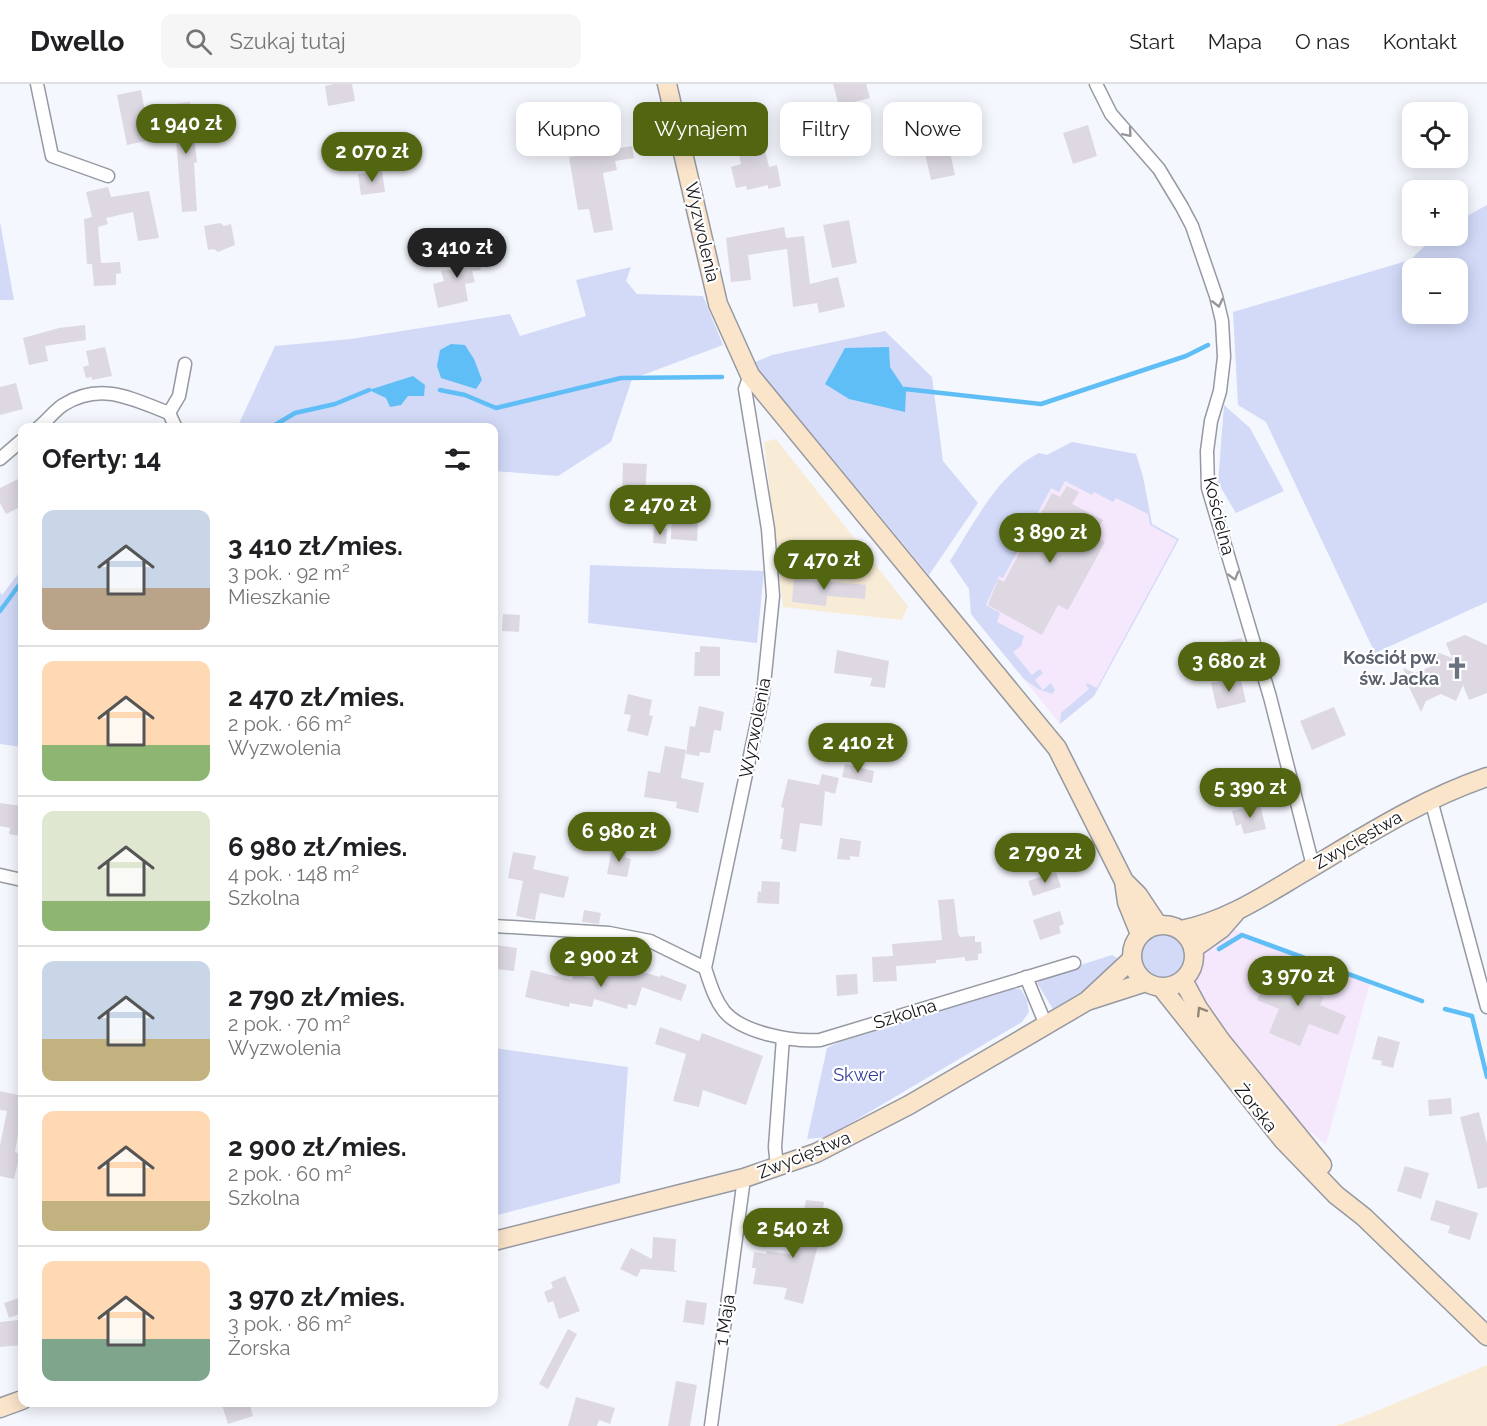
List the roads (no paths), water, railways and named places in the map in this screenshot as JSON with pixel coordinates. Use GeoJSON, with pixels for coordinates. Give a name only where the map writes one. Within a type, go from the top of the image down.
{"type":"FeatureCollection","features":[{"type":"Feature","properties":{"kind":"main road","name":"Wyzwolenia"},"geometry":{"type":"LineString","coordinates":[[667,84],[718,304],[750,375],[1057,748],[1124,881],[1138,895],[1158,925]]}},
{"type":"Feature","properties":{"kind":"main road","name":"Zwycięstwa"},"geometry":{"type":"LineString","coordinates":[[1181,930],[1235,913],[1431,800],[1487,777]]}},
{"type":"Feature","properties":{"kind":"main road","name":"Wyzwolenia"},"geometry":{"type":"LineString","coordinates":[[1124,881],[1127,902],[1140,934]]}},
{"type":"Feature","properties":{"kind":"main road","name":"Zwycięstwa"},"geometry":{"type":"LineString","coordinates":[[1193,949],[1221,929],[1235,913]]}},
{"type":"Feature","properties":{"kind":"main road"},"geometry":{"type":"LineString","coordinates":[[1158,925],[1167,925],[1181,930],[1187,936],[1193,949],[1194,960],[1190,971],[1183,980],[1169,987],[1153,985],[1136,972],[1132,959],[1134,943],[1140,934],[1158,925]]}},
{"type":"Feature","properties":{"kind":"main road","name":"Zwycięstwa"},"geometry":{"type":"LineString","coordinates":[[498,1240],[744,1178],[816,1153],[878,1123],[1087,1002],[1132,959]]}},
{"type":"Feature","properties":{"kind":"main road","name":"Żorska"},"geometry":{"type":"LineString","coordinates":[[1183,980],[1198,1008],[1221,1041],[1364,1217]]}},
{"type":"Feature","properties":{"kind":"main road","name":"Zwycięstwa"},"geometry":{"type":"LineString","coordinates":[[1087,1002],[1153,985]]}},
{"type":"Feature","properties":{"kind":"main road","name":"Żorska"},"geometry":{"type":"LineString","coordinates":[[1153,985],[1185,1015],[1274,1131],[1336,1195],[1364,1217],[1487,1336]]}},
{"type":"Feature","properties":{"kind":"main road"},"geometry":{"type":"LineString","coordinates":[[0,1408],[18,1401]]}},
{"type":"Feature","properties":{"kind":"street"},"geometry":{"type":"LineString","coordinates":[[37,84],[52,156],[108,176]]}},
{"type":"Feature","properties":{"kind":"street","name":"Kościelna"},"geometry":{"type":"LineString","coordinates":[[1096,84],[1111,114],[1159,169],[1182,207],[1192,226],[1216,296],[1222,321],[1224,357],[1220,391],[1210,421],[1208,488],[1270,697],[1313,866]]}},
{"type":"Feature","properties":{"kind":"street"},"geometry":{"type":"LineString","coordinates":[[169,413],[180,396],[185,364]]}},
{"type":"Feature","properties":{"kind":"street","name":"Wyzwolenia"},"geometry":{"type":"LineString","coordinates":[[750,375],[745,389],[768,529],[773,596],[763,694],[705,968],[713,995],[725,1013],[743,1024],[783,1038]]}},
{"type":"Feature","properties":{"kind":"street"},"geometry":{"type":"LineString","coordinates":[[44,423],[62,405],[95,392],[117,394],[169,413],[174,423]]}},
{"type":"Feature","properties":{"kind":"street"},"geometry":{"type":"LineString","coordinates":[[0,459],[18,443]]}},
{"type":"Feature","properties":{"kind":"street"},"geometry":{"type":"LineString","coordinates":[[1431,800],[1487,1007]]}},
{"type":"Feature","properties":{"kind":"street"},"geometry":{"type":"LineString","coordinates":[[0,875],[18,879]]}},
{"type":"Feature","properties":{"kind":"street"},"geometry":{"type":"LineString","coordinates":[[498,926],[609,933],[650,941],[705,968]]}},
{"type":"Feature","properties":{"kind":"street","name":"Szkolna"},"geometry":{"type":"LineString","coordinates":[[783,1038],[802,1041],[820,1040],[1074,963]]}},
{"type":"Feature","properties":{"kind":"street"},"geometry":{"type":"LineString","coordinates":[[1026,977],[1046,1025]]}},
{"type":"Feature","properties":{"kind":"street"},"geometry":{"type":"LineString","coordinates":[[777,1167],[775,1147],[783,1038]]}},
{"type":"Feature","properties":{"kind":"street","name":"1 Maja"},"geometry":{"type":"LineString","coordinates":[[711,1426],[744,1178]]}},
{"type":"Feature","properties":{"kind":"water"},"geometry":{"type":"Polygon","coordinates":[[[451,344],[465,345],[474,359],[482,380],[476,389],[441,378],[437,366],[440,350],[451,344]]]}},
{"type":"Feature","properties":{"kind":"water"},"geometry":{"type":"Polygon","coordinates":[[[889,347],[890,367],[906,391],[905,412],[849,399],[825,384],[845,348],[889,347]]]}},
{"type":"Feature","properties":{"kind":"water"},"geometry":{"type":"Polygon","coordinates":[[[413,376],[425,385],[424,396],[408,396],[401,405],[390,407],[386,398],[369,390],[413,376]]]}},
{"type":"Feature","properties":{"kind":"waterway"},"geometry":{"type":"LineString","coordinates":[[905,389],[1041,404],[1186,356],[1208,345]]}},
{"type":"Feature","properties":{"kind":"waterway"},"geometry":{"type":"LineString","coordinates":[[440,390],[465,395],[496,408],[621,378],[722,377]]}},
{"type":"Feature","properties":{"kind":"waterway"},"geometry":{"type":"LineString","coordinates":[[278,423],[295,413],[335,404],[369,390]]}},
{"type":"Feature","properties":{"kind":"waterway"},"geometry":{"type":"LineString","coordinates":[[0,611],[18,586]]}},
{"type":"Feature","properties":{"kind":"waterway"},"geometry":{"type":"LineString","coordinates":[[1219,949],[1242,935],[1422,1001]]}},
{"type":"Feature","properties":{"kind":"waterway"},"geometry":{"type":"LineString","coordinates":[[1445,1009],[1472,1016],[1487,1077]]}},
{"type":"Feature","properties":{"kind":"place","name":"Kościół pw. św. Jacka"},"geometry":{"type":"Point","coordinates":[1457,668]}},
{"type":"Feature","properties":{"kind":"park label","name":"Skwer"},"geometry":{"type":"Point","coordinates":[859,1075]}}]}
